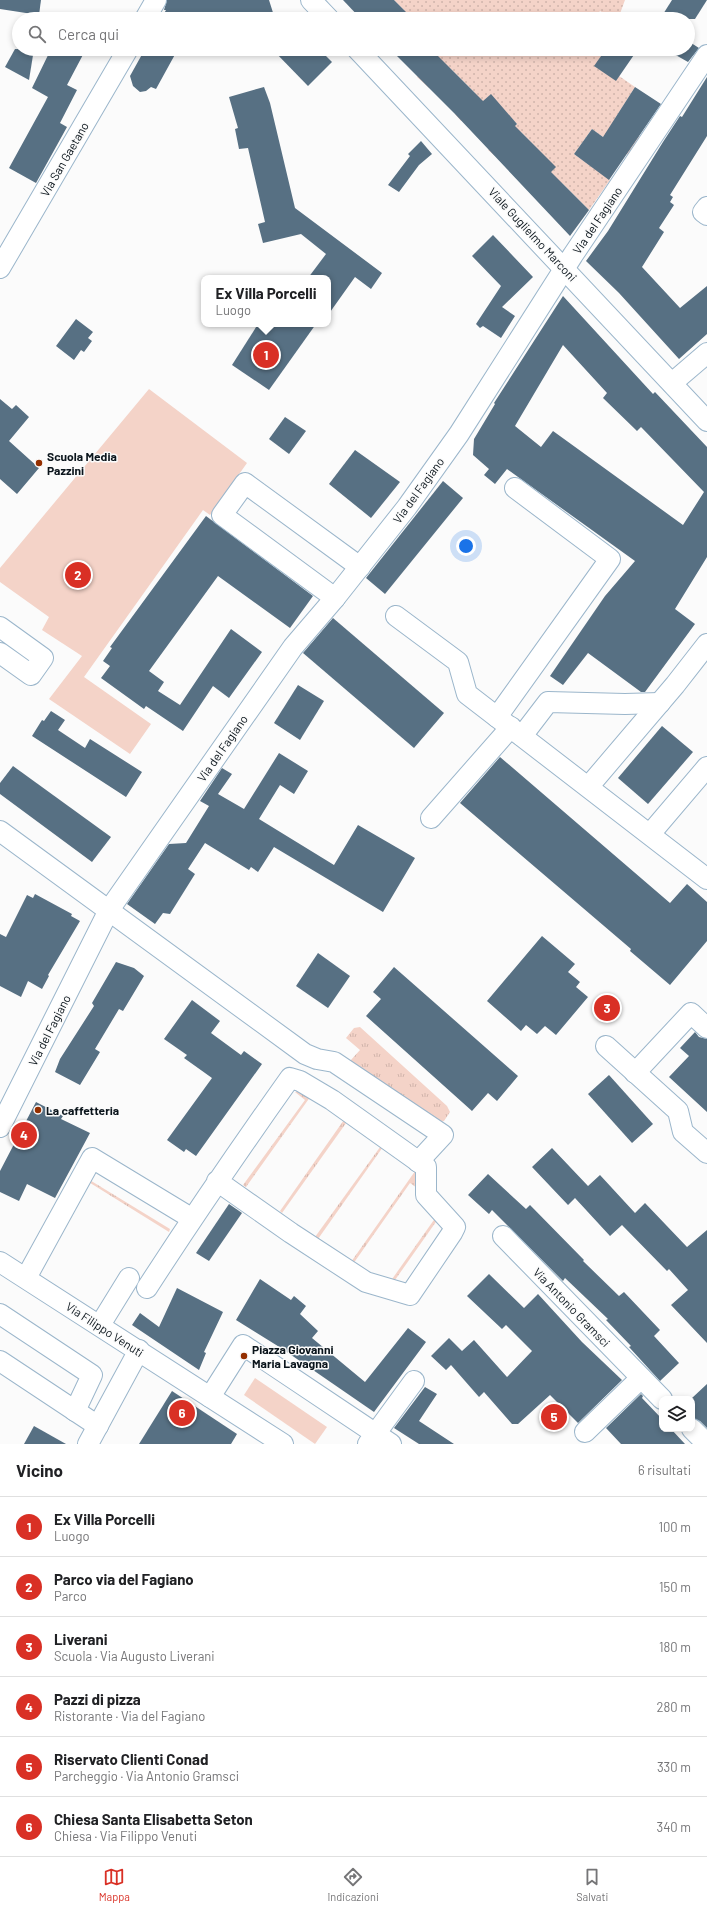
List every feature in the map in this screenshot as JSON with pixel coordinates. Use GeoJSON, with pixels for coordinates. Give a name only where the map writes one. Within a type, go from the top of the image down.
{"type":"FeatureCollection","features":[{"type":"Feature","properties":{"kind":"street"},"geometry":{"type":"LineString","coordinates":[[149,12],[156,0]]}},
{"type":"Feature","properties":{"kind":"street"},"geometry":{"type":"LineString","coordinates":[[311,0],[322,12]]}},
{"type":"Feature","properties":{"kind":"street","name":"Via del Fagiano"},"geometry":{"type":"LineString","coordinates":[[0,1128],[33,1077],[42,1028],[102,942],[108,910],[288,645],[335,598],[407,507],[459,434],[564,268],[707,55]]}},
{"type":"Feature","properties":{"kind":"street","name":"Via San Gaetano"},"geometry":{"type":"LineString","coordinates":[[0,268],[124,56]]}},
{"type":"Feature","properties":{"kind":"street","name":"Viale Guglielmo Marconi"},"geometry":{"type":"LineString","coordinates":[[365,56],[707,421]]}},
{"type":"Feature","properties":{"kind":"street"},"geometry":{"type":"LineString","coordinates":[[707,207],[703,212],[707,214]]}},
{"type":"Feature","properties":{"kind":"street"},"geometry":{"type":"LineString","coordinates":[[672,383],[707,353]]}},
{"type":"Feature","properties":{"kind":"street"},"geometry":{"type":"LineString","coordinates":[[335,598],[222,515],[231,494],[245,483],[360,567]]}},
{"type":"Feature","properties":{"kind":"street"},"geometry":{"type":"LineString","coordinates":[[431,818],[510,726],[610,559],[515,488]]}},
{"type":"Feature","properties":{"kind":"street"},"geometry":{"type":"LineString","coordinates":[[396,616],[458,662],[467,694],[589,786],[707,879]]}},
{"type":"Feature","properties":{"kind":"street"},"geometry":{"type":"LineString","coordinates":[[0,627],[43,658],[31,675],[0,653]]}},
{"type":"Feature","properties":{"kind":"street"},"geometry":{"type":"LineString","coordinates":[[589,786],[660,703],[707,644]]}},
{"type":"Feature","properties":{"kind":"street"},"geometry":{"type":"LineString","coordinates":[[510,726],[548,702],[626,704],[660,703]]}},
{"type":"Feature","properties":{"kind":"street"},"geometry":{"type":"LineString","coordinates":[[650,834],[707,767]]}},
{"type":"Feature","properties":{"kind":"street"},"geometry":{"type":"LineString","coordinates":[[0,831],[305,1054],[334,1062],[443,1135],[418,1162]]}},
{"type":"Feature","properties":{"kind":"street"},"geometry":{"type":"LineString","coordinates":[[640,1068],[691,1013],[707,1028]]}},
{"type":"Feature","properties":{"kind":"street"},"geometry":{"type":"LineString","coordinates":[[606,1046],[640,1068],[678,1111],[683,1132],[707,1153]]}},
{"type":"Feature","properties":{"kind":"street"},"geometry":{"type":"LineString","coordinates":[[146,1288],[168,1256],[191,1218],[217,1181],[290,1078],[300,1081],[332,1100],[426,1167],[426,1195],[455,1227],[410,1295],[366,1282],[291,1233],[217,1181]]}},
{"type":"Feature","properties":{"kind":"street"},"geometry":{"type":"LineString","coordinates":[[26,1278],[92,1158],[191,1218]]}},
{"type":"Feature","properties":{"kind":"street","name":"Via Antonio Gramsci"},"geometry":{"type":"LineString","coordinates":[[503,1236],[659,1396]]}},
{"type":"Feature","properties":{"kind":"street","name":"Via Filippo Venuti"},"geometry":{"type":"LineString","coordinates":[[0,1262],[210,1397]]}},
{"type":"Feature","properties":{"kind":"street"},"geometry":{"type":"LineString","coordinates":[[100,1325],[129,1278]]}},
{"type":"Feature","properties":{"kind":"street"},"geometry":{"type":"LineString","coordinates":[[0,1314],[92,1375],[75,1411]]}},
{"type":"Feature","properties":{"kind":"street"},"geometry":{"type":"LineString","coordinates":[[283,1444],[210,1397],[244,1345],[378,1440],[414,1381]]}},
{"type":"Feature","properties":{"kind":"street"},"geometry":{"type":"LineString","coordinates":[[88,1444],[139,1350]]}},
{"type":"Feature","properties":{"kind":"street"},"geometry":{"type":"LineString","coordinates":[[0,1361],[98,1426]]}},
{"type":"Feature","properties":{"kind":"street"},"geometry":{"type":"LineString","coordinates":[[585,1432],[641,1378]]}},
{"type":"Feature","properties":{"kind":"street"},"geometry":{"type":"LineString","coordinates":[[695,1432],[707,1444]]}},
{"type":"Feature","properties":{"kind":"green space"},"geometry":{"type":"Polygon","coordinates":[[[394,0],[625,0],[621,12],[402,12],[404,10],[394,0]]]}},
{"type":"Feature","properties":{"kind":"green space"},"geometry":{"type":"Polygon","coordinates":[[[438,56],[602,56],[616,80],[619,76],[635,87],[614,120],[640,137],[628,155],[592,129],[574,154],[610,180],[589,210],[562,183],[530,192],[555,167],[521,132],[495,156],[488,150],[517,124],[490,95],[461,121],[455,114],[475,93],[450,68],[429,88],[417,77],[438,56]]]}},
{"type":"Feature","properties":{"kind":"green space"},"geometry":{"type":"Polygon","coordinates":[[[149,389],[247,463],[210,515],[203,510],[84,677],[151,724],[130,754],[49,699],[82,656],[42,630],[49,617],[0,582],[0,568],[149,389]]]}},
{"type":"Feature","properties":{"kind":"green space"},"geometry":{"type":"Polygon","coordinates":[[[360,1027],[447,1106],[450,1112],[444,1121],[436,1123],[350,1061],[360,1050],[346,1038],[354,1028],[360,1027]]]}},
{"type":"Feature","properties":{"kind":"green space"},"geometry":{"type":"Polygon","coordinates":[[[310,1090],[313,1093],[246,1187],[243,1185],[305,1100],[295,1092],[310,1090]]]}},
{"type":"Feature","properties":{"kind":"green space"},"geometry":{"type":"Polygon","coordinates":[[[346,1117],[349,1119],[282,1213],[280,1211],[346,1117]]]}},
{"type":"Feature","properties":{"kind":"green space"},"geometry":{"type":"Polygon","coordinates":[[[383,1143],[385,1144],[318,1239],[315,1237],[383,1143]]]}},
{"type":"Feature","properties":{"kind":"green space"},"geometry":{"type":"Polygon","coordinates":[[[418,1167],[420,1190],[410,1183],[353,1264],[351,1262],[418,1167]]]}},
{"type":"Feature","properties":{"kind":"green space"},"geometry":{"type":"Polygon","coordinates":[[[88,1179],[170,1229],[169,1232],[87,1181],[88,1179]]]}},
{"type":"Feature","properties":{"kind":"green space"},"geometry":{"type":"Polygon","coordinates":[[[436,1217],[438,1219],[395,1280],[390,1282],[436,1217]]]}},
{"type":"Feature","properties":{"kind":"green space"},"geometry":{"type":"Polygon","coordinates":[[[255,1378],[327,1427],[315,1444],[244,1395],[255,1378]]]}},
{"type":"Feature","properties":{"kind":"building"},"geometry":{"type":"Polygon","coordinates":[[[0,0],[41,0],[39,12],[20,12],[0,9],[0,0]]]}},
{"type":"Feature","properties":{"kind":"building"},"geometry":{"type":"Polygon","coordinates":[[[167,0],[269,0],[273,12],[165,12],[166,10],[164,10],[167,0]]]}},
{"type":"Feature","properties":{"kind":"building"},"geometry":{"type":"Polygon","coordinates":[[[343,0],[394,0],[406,12],[354,12],[343,0]]]}},
{"type":"Feature","properties":{"kind":"building"},"geometry":{"type":"Polygon","coordinates":[[[672,0],[707,0],[695,19],[695,12],[664,12],[672,0]]]}},
{"type":"Feature","properties":{"kind":"building"},"geometry":{"type":"Polygon","coordinates":[[[695,45],[699,48],[695,53],[695,45]]]}},
{"type":"Feature","properties":{"kind":"building"},"geometry":{"type":"Polygon","coordinates":[[[12,54],[12,56],[33,56],[29,80],[5,67],[12,54]]]}},
{"type":"Feature","properties":{"kind":"building"},"geometry":{"type":"Polygon","coordinates":[[[48,56],[82,56],[67,85],[77,90],[60,123],[67,127],[36,183],[9,168],[48,97],[32,88],[48,56]]]}},
{"type":"Feature","properties":{"kind":"building"},"geometry":{"type":"Polygon","coordinates":[[[141,56],[174,56],[156,89],[151,87],[146,91],[140,92],[133,86],[130,76],[141,56]]]}},
{"type":"Feature","properties":{"kind":"building"},"geometry":{"type":"Polygon","coordinates":[[[279,56],[326,56],[332,62],[308,86],[279,56]]]}},
{"type":"Feature","properties":{"kind":"building"},"geometry":{"type":"Polygon","coordinates":[[[397,56],[438,56],[483,101],[491,94],[517,124],[515,126],[556,167],[551,172],[589,210],[570,236],[455,114],[397,56]]]}},
{"type":"Feature","properties":{"kind":"building"},"geometry":{"type":"Polygon","coordinates":[[[601,56],[633,56],[616,81],[594,66],[601,56]]]}},
{"type":"Feature","properties":{"kind":"building"},"geometry":{"type":"Polygon","coordinates":[[[677,56],[693,56],[688,62],[677,56]]]}},
{"type":"Feature","properties":{"kind":"building"},"geometry":{"type":"Polygon","coordinates":[[[707,77],[707,136],[670,195],[673,197],[670,202],[674,205],[659,228],[664,232],[642,267],[680,308],[707,286],[707,334],[679,359],[619,293],[586,261],[608,231],[663,142],[680,116],[682,117],[707,77]]]}},
{"type":"Feature","properties":{"kind":"building"},"geometry":{"type":"Polygon","coordinates":[[[264,87],[270,103],[295,208],[382,273],[371,289],[355,277],[331,311],[331,275],[310,275],[326,254],[301,234],[263,243],[258,224],[265,222],[248,148],[239,149],[235,129],[238,128],[229,97],[264,87]]]}},
{"type":"Feature","properties":{"kind":"building"},"geometry":{"type":"Polygon","coordinates":[[[635,87],[661,104],[609,180],[574,154],[592,129],[603,137],[635,87]]]}},
{"type":"Feature","properties":{"kind":"building"},"geometry":{"type":"Polygon","coordinates":[[[421,141],[432,154],[419,165],[399,192],[388,185],[410,156],[408,154],[421,141]]]}},
{"type":"Feature","properties":{"kind":"building"},"geometry":{"type":"Polygon","coordinates":[[[493,235],[533,277],[502,307],[515,316],[501,338],[483,326],[480,328],[476,324],[501,286],[472,256],[493,235]]]}},
{"type":"Feature","properties":{"kind":"building"},"geometry":{"type":"Polygon","coordinates":[[[563,296],[653,394],[655,392],[707,447],[707,557],[675,609],[695,624],[645,692],[641,692],[588,653],[563,685],[550,676],[605,596],[635,561],[507,469],[495,484],[484,475],[489,469],[473,455],[474,439],[495,404],[494,403],[563,296]],[[563,345],[515,426],[541,447],[553,431],[683,525],[704,492],[641,427],[637,431],[603,398],[607,393],[563,345]]]}},
{"type":"Feature","properties":{"kind":"building"},"geometry":{"type":"Polygon","coordinates":[[[76,319],[93,332],[88,338],[92,341],[84,352],[81,350],[74,360],[56,346],[76,319]]]}},
{"type":"Feature","properties":{"kind":"building"},"geometry":{"type":"Polygon","coordinates":[[[256,327],[314,327],[269,390],[232,365],[256,327]]]}},
{"type":"Feature","properties":{"kind":"building"},"geometry":{"type":"Polygon","coordinates":[[[0,399],[12,409],[16,405],[29,417],[9,441],[39,468],[17,494],[0,479],[0,399]]]}},
{"type":"Feature","properties":{"kind":"building"},"geometry":{"type":"Polygon","coordinates":[[[285,417],[306,431],[289,454],[269,439],[285,417]]]}},
{"type":"Feature","properties":{"kind":"building"},"geometry":{"type":"Polygon","coordinates":[[[355,450],[400,482],[371,518],[329,484],[355,450]]]}},
{"type":"Feature","properties":{"kind":"building"},"geometry":{"type":"Polygon","coordinates":[[[443,481],[463,498],[385,594],[366,578],[443,481]]]}},
{"type":"Feature","properties":{"kind":"building"},"geometry":{"type":"Polygon","coordinates":[[[206,516],[313,596],[290,628],[218,576],[149,671],[164,682],[158,691],[180,705],[231,629],[262,652],[229,698],[213,686],[183,731],[146,706],[144,709],[101,678],[110,666],[103,661],[112,648],[110,647],[206,516]]]}},
{"type":"Feature","properties":{"kind":"building"},"geometry":{"type":"Polygon","coordinates":[[[333,618],[444,713],[414,748],[303,653],[333,618]]]}},
{"type":"Feature","properties":{"kind":"building"},"geometry":{"type":"Polygon","coordinates":[[[298,685],[324,701],[300,740],[274,723],[298,685]]]}},
{"type":"Feature","properties":{"kind":"building"},"geometry":{"type":"Polygon","coordinates":[[[51,711],[65,720],[58,730],[85,748],[90,739],[142,772],[126,797],[32,736],[42,720],[44,721],[51,711]]]}},
{"type":"Feature","properties":{"kind":"building"},"geometry":{"type":"Polygon","coordinates":[[[662,726],[693,752],[648,804],[618,778],[662,726]]]}},
{"type":"Feature","properties":{"kind":"building"},"geometry":{"type":"Polygon","coordinates":[[[279,753],[308,771],[294,794],[280,785],[259,819],[334,865],[358,825],[415,858],[383,912],[274,847],[258,872],[251,867],[249,870],[205,843],[188,869],[195,874],[170,914],[163,913],[155,924],[127,904],[169,844],[186,843],[209,806],[200,801],[222,768],[232,774],[218,794],[244,809],[279,753]]]}},
{"type":"Feature","properties":{"kind":"building"},"geometry":{"type":"Polygon","coordinates":[[[500,757],[670,903],[687,884],[707,902],[707,941],[670,985],[630,951],[631,949],[460,803],[500,757]]]}},
{"type":"Feature","properties":{"kind":"building"},"geometry":{"type":"Polygon","coordinates":[[[13,766],[111,837],[92,862],[0,794],[0,783],[13,766]]]}},
{"type":"Feature","properties":{"kind":"building"},"geometry":{"type":"Polygon","coordinates":[[[35,894],[72,914],[71,916],[80,921],[48,975],[49,976],[42,989],[28,981],[21,997],[0,986],[0,934],[6,937],[27,895],[33,898],[35,894]]]}},
{"type":"Feature","properties":{"kind":"building"},"geometry":{"type":"Polygon","coordinates":[[[542,936],[575,964],[568,972],[580,982],[576,987],[588,997],[556,1035],[545,1026],[537,1034],[526,1025],[521,1031],[487,1001],[542,936]]]}},
{"type":"Feature","properties":{"kind":"building"},"geometry":{"type":"Polygon","coordinates":[[[318,953],[350,976],[328,1008],[296,986],[318,953]]]}},
{"type":"Feature","properties":{"kind":"building"},"geometry":{"type":"Polygon","coordinates":[[[116,962],[134,968],[144,976],[123,1011],[119,1009],[95,1049],[100,1052],[80,1085],[55,1072],[60,1059],[94,1006],[92,1003],[116,962]]]}},
{"type":"Feature","properties":{"kind":"building"},"geometry":{"type":"Polygon","coordinates":[[[394,967],[518,1076],[497,1101],[488,1093],[472,1111],[366,1016],[381,999],[373,992],[394,967]]]}},
{"type":"Feature","properties":{"kind":"building"},"geometry":{"type":"Polygon","coordinates":[[[192,1000],[220,1021],[211,1033],[241,1055],[244,1051],[262,1064],[196,1156],[186,1149],[184,1152],[167,1140],[212,1078],[184,1058],[187,1055],[164,1039],[192,1000]]]}},
{"type":"Feature","properties":{"kind":"building"},"geometry":{"type":"Polygon","coordinates":[[[695,1032],[699,1037],[707,1039],[707,1112],[669,1077],[689,1056],[680,1048],[695,1032]]]}},
{"type":"Feature","properties":{"kind":"building"},"geometry":{"type":"Polygon","coordinates":[[[609,1075],[653,1124],[632,1143],[588,1094],[609,1075]]]}},
{"type":"Feature","properties":{"kind":"building"},"geometry":{"type":"Polygon","coordinates":[[[36,1102],[63,1116],[61,1119],[90,1133],[55,1198],[27,1184],[19,1201],[0,1192],[0,1171],[36,1102]]]}},
{"type":"Feature","properties":{"kind":"building"},"geometry":{"type":"Polygon","coordinates":[[[552,1148],[588,1186],[600,1175],[635,1213],[645,1203],[687,1247],[707,1230],[707,1343],[671,1305],[688,1290],[669,1269],[667,1271],[622,1225],[610,1236],[575,1198],[568,1205],[532,1167],[552,1148]]]}},
{"type":"Feature","properties":{"kind":"building"},"geometry":{"type":"Polygon","coordinates":[[[488,1174],[526,1209],[530,1205],[584,1260],[583,1261],[619,1296],[624,1292],[660,1330],[654,1336],[679,1363],[660,1381],[629,1347],[631,1346],[606,1320],[608,1319],[565,1278],[563,1281],[492,1210],[489,1214],[468,1195],[488,1174]]]}},
{"type":"Feature","properties":{"kind":"building"},"geometry":{"type":"Polygon","coordinates":[[[229,1204],[242,1213],[209,1261],[196,1253],[229,1204]]]}},
{"type":"Feature","properties":{"kind":"building"},"geometry":{"type":"Polygon","coordinates":[[[489,1274],[524,1308],[538,1294],[582,1342],[622,1380],[578,1423],[550,1395],[518,1424],[512,1424],[484,1392],[479,1397],[451,1365],[446,1370],[431,1356],[449,1338],[462,1351],[474,1340],[507,1377],[532,1351],[506,1325],[502,1329],[467,1296],[489,1274]]]}},
{"type":"Feature","properties":{"kind":"building"},"geometry":{"type":"Polygon","coordinates":[[[260,1279],[291,1300],[294,1296],[306,1306],[300,1314],[318,1331],[312,1338],[365,1382],[408,1328],[426,1342],[374,1412],[281,1348],[236,1320],[260,1279]]]}},
{"type":"Feature","properties":{"kind":"building"},"geometry":{"type":"Polygon","coordinates":[[[177,1288],[223,1312],[204,1352],[206,1353],[199,1370],[132,1325],[140,1313],[159,1327],[177,1288]]]}},
{"type":"Feature","properties":{"kind":"building"},"geometry":{"type":"Polygon","coordinates":[[[707,1384],[707,1428],[700,1421],[695,1419],[694,1396],[707,1384]]]}},
{"type":"Feature","properties":{"kind":"building"},"geometry":{"type":"Polygon","coordinates":[[[425,1387],[437,1394],[419,1421],[454,1444],[419,1444],[394,1428],[425,1387]]]}},
{"type":"Feature","properties":{"kind":"building"},"geometry":{"type":"Polygon","coordinates":[[[172,1391],[237,1434],[231,1444],[139,1444],[172,1391]]]}},
{"type":"Feature","properties":{"kind":"building"},"geometry":{"type":"Polygon","coordinates":[[[641,1394],[643,1396],[642,1398],[659,1416],[659,1432],[674,1432],[685,1444],[621,1444],[606,1428],[641,1394]]]}},
{"type":"Feature","properties":{"kind":"building"},"geometry":{"type":"Polygon","coordinates":[[[34,1426],[66,1444],[24,1444],[34,1426]]]}},
{"type":"Feature","properties":{"kind":"place","name":"Ex Villa Porcelli"},"geometry":{"type":"Point","coordinates":[266,355]}},
{"type":"Feature","properties":{"kind":"place","name":"Scuola Media Pazzini"},"geometry":{"type":"Point","coordinates":[39,463]}},
{"type":"Feature","properties":{"kind":"place","name":"Parco via del Fagiano"},"geometry":{"type":"Point","coordinates":[78,575]}},
{"type":"Feature","properties":{"kind":"place","name":"Liverani"},"geometry":{"type":"Point","coordinates":[607,1008]}},
{"type":"Feature","properties":{"kind":"place","name":"La caffetteria"},"geometry":{"type":"Point","coordinates":[38,1110]}},
{"type":"Feature","properties":{"kind":"place","name":"Pazzi di pizza"},"geometry":{"type":"Point","coordinates":[24,1135]}},
{"type":"Feature","properties":{"kind":"place","name":"Piazza Giovanni Maria Lavagna"},"geometry":{"type":"Point","coordinates":[244,1356]}},
{"type":"Feature","properties":{"kind":"place","name":"Chiesa Santa Elisabetta Seton"},"geometry":{"type":"Point","coordinates":[182,1413]}},
{"type":"Feature","properties":{"kind":"place","name":"Riservato Clienti Conad"},"geometry":{"type":"Point","coordinates":[554,1417]}}]}
